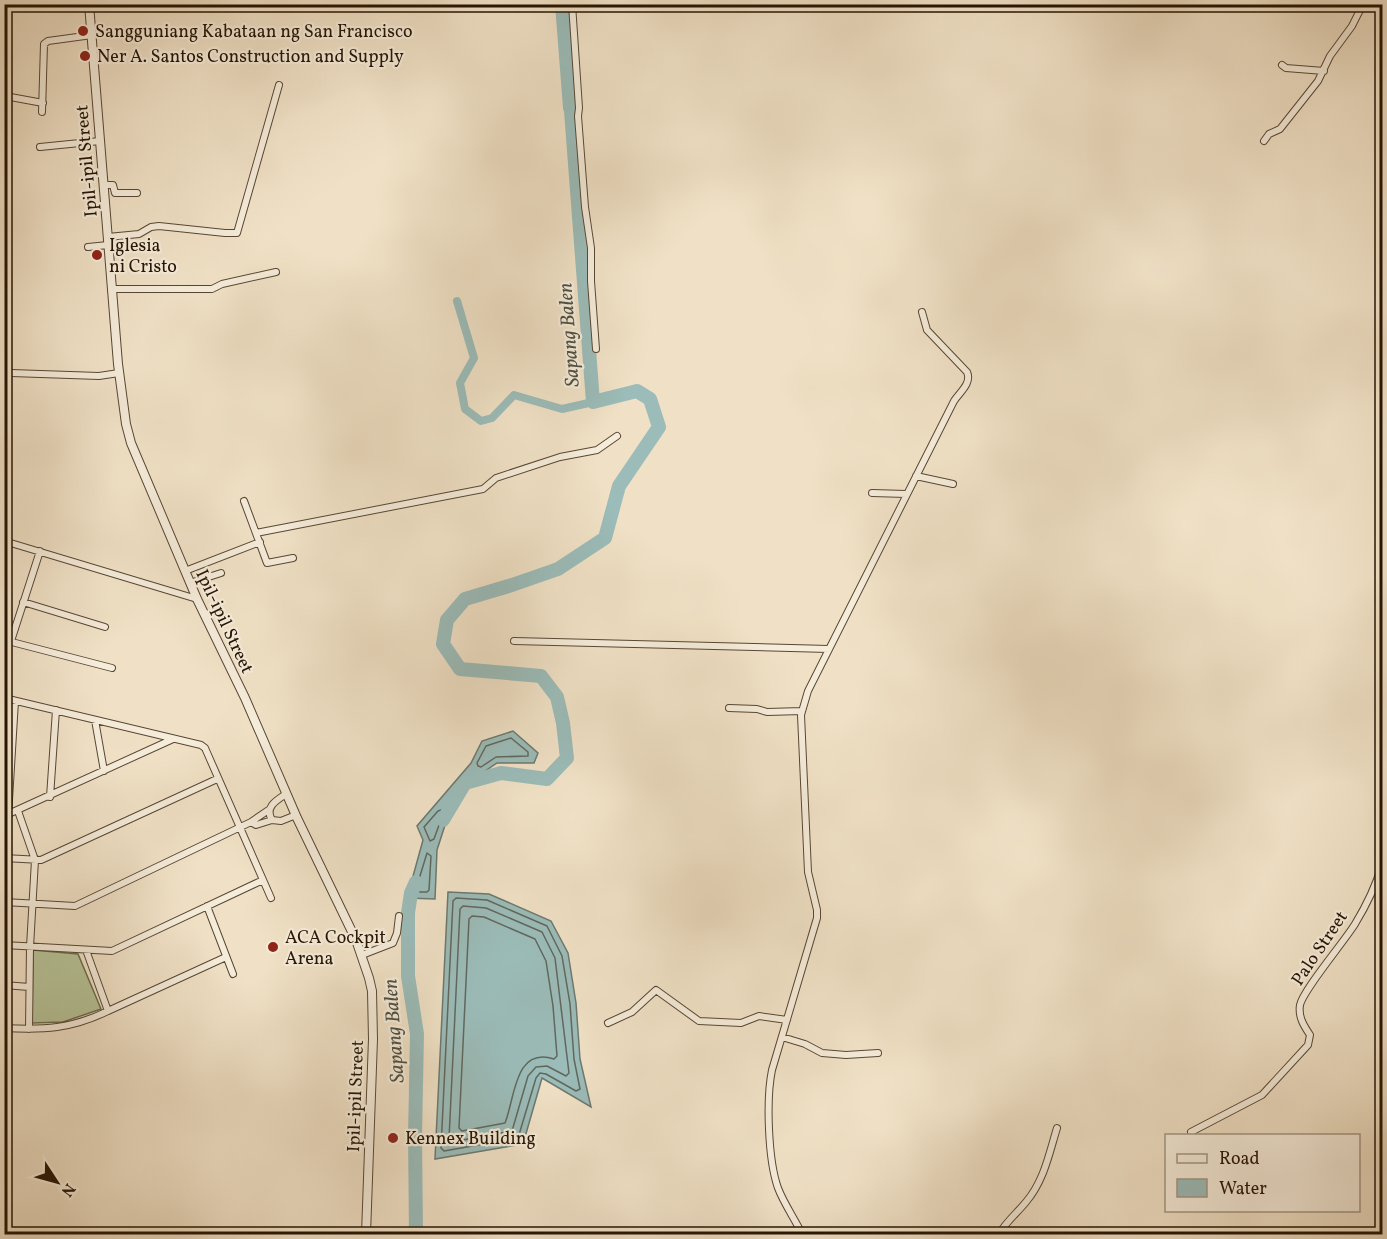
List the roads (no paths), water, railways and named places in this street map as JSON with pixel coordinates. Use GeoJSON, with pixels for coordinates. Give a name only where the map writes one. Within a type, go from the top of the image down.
{"type":"FeatureCollection","features":[{"type":"Feature","properties":{"kind":"street","name":"Ipil-ipil Street"},"geometry":{"type":"LineString","coordinates":[[89,4],[119,374],[131,443],[197,599],[356,940],[372,991],[373,1029],[366,1234]]}},
{"type":"Feature","properties":{"kind":"street"},"geometry":{"type":"LineString","coordinates":[[572,4],[585,207],[591,248],[596,349]]}},
{"type":"Feature","properties":{"kind":"street"},"geometry":{"type":"LineString","coordinates":[[1264,141],[1269,134],[1280,129],[1302,104],[1324,71],[1330,56],[1352,26],[1363,4]]}},
{"type":"Feature","properties":{"kind":"street"},"geometry":{"type":"LineString","coordinates":[[42,111],[45,42],[92,35]]}},
{"type":"Feature","properties":{"kind":"street"},"geometry":{"type":"LineString","coordinates":[[1282,65],[1286,68],[1324,71]]}},
{"type":"Feature","properties":{"kind":"street"},"geometry":{"type":"LineString","coordinates":[[88,247],[140,234],[151,227],[159,226],[237,233],[279,85]]}},
{"type":"Feature","properties":{"kind":"street"},"geometry":{"type":"LineString","coordinates":[[4,98],[5,96],[43,103]]}},
{"type":"Feature","properties":{"kind":"street"},"geometry":{"type":"LineString","coordinates":[[40,147],[100,141]]}},
{"type":"Feature","properties":{"kind":"street"},"geometry":{"type":"LineString","coordinates":[[104,185],[112,185],[115,193],[137,193]]}},
{"type":"Feature","properties":{"kind":"street"},"geometry":{"type":"LineString","coordinates":[[111,289],[212,289],[222,284],[276,272]]}},
{"type":"Feature","properties":{"kind":"street"},"geometry":{"type":"LineString","coordinates":[[802,1234],[780,1192],[771,1152],[771,1078],[817,910],[808,872],[803,791],[802,711],[808,691],[906,494],[954,401],[968,381],[967,372],[927,330],[922,312]]}},
{"type":"Feature","properties":{"kind":"street"},"geometry":{"type":"LineString","coordinates":[[11,373],[99,376],[119,374]]}},
{"type":"Feature","properties":{"kind":"street"},"geometry":{"type":"LineString","coordinates":[[256,532],[483,489],[496,478],[560,457],[597,450],[617,436]]}},
{"type":"Feature","properties":{"kind":"street"},"geometry":{"type":"LineString","coordinates":[[916,476],[953,484]]}},
{"type":"Feature","properties":{"kind":"street"},"geometry":{"type":"LineString","coordinates":[[872,493],[906,494]]}},
{"type":"Feature","properties":{"kind":"street"},"geometry":{"type":"LineString","coordinates":[[244,501],[267,563],[293,558]]}},
{"type":"Feature","properties":{"kind":"street"},"geometry":{"type":"LineString","coordinates":[[4,541],[197,599]]}},
{"type":"Feature","properties":{"kind":"street"},"geometry":{"type":"LineString","coordinates":[[185,571],[260,542]]}},
{"type":"Feature","properties":{"kind":"street"},"geometry":{"type":"LineString","coordinates":[[40,551],[8,640],[112,668]]}},
{"type":"Feature","properties":{"kind":"street"},"geometry":{"type":"LineString","coordinates":[[190,583],[221,573]]}},
{"type":"Feature","properties":{"kind":"street"},"geometry":{"type":"LineString","coordinates":[[23,602],[105,627]]}},
{"type":"Feature","properties":{"kind":"street"},"geometry":{"type":"LineString","coordinates":[[514,641],[829,649]]}},
{"type":"Feature","properties":{"kind":"street"},"geometry":{"type":"LineString","coordinates":[[4,698],[201,744],[206,748],[217,779],[271,898]]}},
{"type":"Feature","properties":{"kind":"street"},"geometry":{"type":"LineString","coordinates":[[15,701],[7,776],[6,816],[174,739]]}},
{"type":"Feature","properties":{"kind":"street"},"geometry":{"type":"LineString","coordinates":[[729,708],[757,709],[767,712],[802,711]]}},
{"type":"Feature","properties":{"kind":"street"},"geometry":{"type":"LineString","coordinates":[[50,797],[56,711]]}},
{"type":"Feature","properties":{"kind":"street"},"geometry":{"type":"LineString","coordinates":[[95,720],[104,771]]}},
{"type":"Feature","properties":{"kind":"street"},"geometry":{"type":"LineString","coordinates":[[4,858],[45,859],[217,779]]}},
{"type":"Feature","properties":{"kind":"street"},"geometry":{"type":"LineString","coordinates":[[272,820],[269,815],[270,809],[274,802],[286,794]]}},
{"type":"Feature","properties":{"kind":"street"},"geometry":{"type":"LineString","coordinates":[[4,902],[75,906],[240,829],[270,809]]}},
{"type":"Feature","properties":{"kind":"street"},"geometry":{"type":"LineString","coordinates":[[18,811],[35,860],[30,947],[29,1029]]}},
{"type":"Feature","properties":{"kind":"street"},"geometry":{"type":"LineString","coordinates":[[251,822],[256,825],[272,820],[281,821],[296,815]]}},
{"type":"Feature","properties":{"kind":"street","name":"Palo Street"},"geometry":{"type":"LineString","coordinates":[[1191,1132],[1262,1095],[1308,1045],[1310,1035],[1300,1020],[1300,1004],[1356,923],[1383,865]]}},
{"type":"Feature","properties":{"kind":"street"},"geometry":{"type":"LineString","coordinates":[[4,945],[112,951],[262,880]]}},
{"type":"Feature","properties":{"kind":"street"},"geometry":{"type":"LineString","coordinates":[[207,906],[233,974]]}},
{"type":"Feature","properties":{"kind":"street"},"geometry":{"type":"LineString","coordinates":[[362,955],[393,943],[399,916]]}},
{"type":"Feature","properties":{"kind":"street"},"geometry":{"type":"LineString","coordinates":[[86,950],[108,1011]]}},
{"type":"Feature","properties":{"kind":"street"},"geometry":{"type":"LineString","coordinates":[[4,1028],[52,1029],[74,1025],[226,957]]}},
{"type":"Feature","properties":{"kind":"street"},"geometry":{"type":"LineString","coordinates":[[4,986],[29,987]]}},
{"type":"Feature","properties":{"kind":"street"},"geometry":{"type":"LineString","coordinates":[[608,1023],[632,1012],[656,990],[699,1021],[741,1023],[759,1016],[786,1020]]}},
{"type":"Feature","properties":{"kind":"street"},"geometry":{"type":"LineString","coordinates":[[782,1037],[805,1044],[822,1053],[846,1055],[878,1053]]}},
{"type":"Feature","properties":{"kind":"street"},"geometry":{"type":"LineString","coordinates":[[999,1234],[1004,1225],[1027,1201],[1041,1179],[1057,1128]]}},
{"type":"Feature","properties":{"kind":"water"},"geometry":{"type":"Polygon","coordinates":[[[513,731],[538,753],[534,763],[497,763],[456,791],[437,850],[435,899],[407,898],[423,840],[417,826],[471,763],[482,741],[513,731]]]}},
{"type":"Feature","properties":{"kind":"water"},"geometry":{"type":"Polygon","coordinates":[[[448,892],[489,894],[551,921],[568,953],[576,1003],[580,1059],[591,1107],[542,1078],[523,1144],[435,1159],[448,892]]]}},
{"type":"Feature","properties":{"kind":"waterway","name":"Sapang Balen"},"geometry":{"type":"LineString","coordinates":[[562,4],[570,108]]}},
{"type":"Feature","properties":{"kind":"waterway","name":"Sapang Balen"},"geometry":{"type":"LineString","coordinates":[[443,820],[465,783],[501,773],[547,779],[567,758],[557,697],[541,676],[460,669],[443,644],[447,620],[465,599],[558,569],[605,538],[619,486],[659,427],[650,399],[637,391],[593,402],[571,111]]}},
{"type":"Feature","properties":{"kind":"waterway"},"geometry":{"type":"LineString","coordinates":[[457,301],[474,358],[460,383],[465,409],[481,421],[492,418],[514,395],[562,409],[593,402]]}},
{"type":"Feature","properties":{"kind":"waterway","name":"Sapang Balen"},"geometry":{"type":"LineString","coordinates":[[416,882],[411,893],[408,913],[408,976],[417,1034],[416,1234]]}},
{"type":"Feature","properties":{"kind":"place","name":"Sangguniang Kabataan ng San Francisco"},"geometry":{"type":"Point","coordinates":[83,31]}},
{"type":"Feature","properties":{"kind":"place","name":"Ner A. Santos Construction and Supply"},"geometry":{"type":"Point","coordinates":[85,56]}},
{"type":"Feature","properties":{"kind":"place","name":"Iglesia ni Cristo"},"geometry":{"type":"Point","coordinates":[97,255]}},
{"type":"Feature","properties":{"kind":"place","name":"ACA Cockpit Arena"},"geometry":{"type":"Point","coordinates":[273,947]}},
{"type":"Feature","properties":{"kind":"place","name":"Kennex Building"},"geometry":{"type":"Point","coordinates":[393,1138]}}]}
